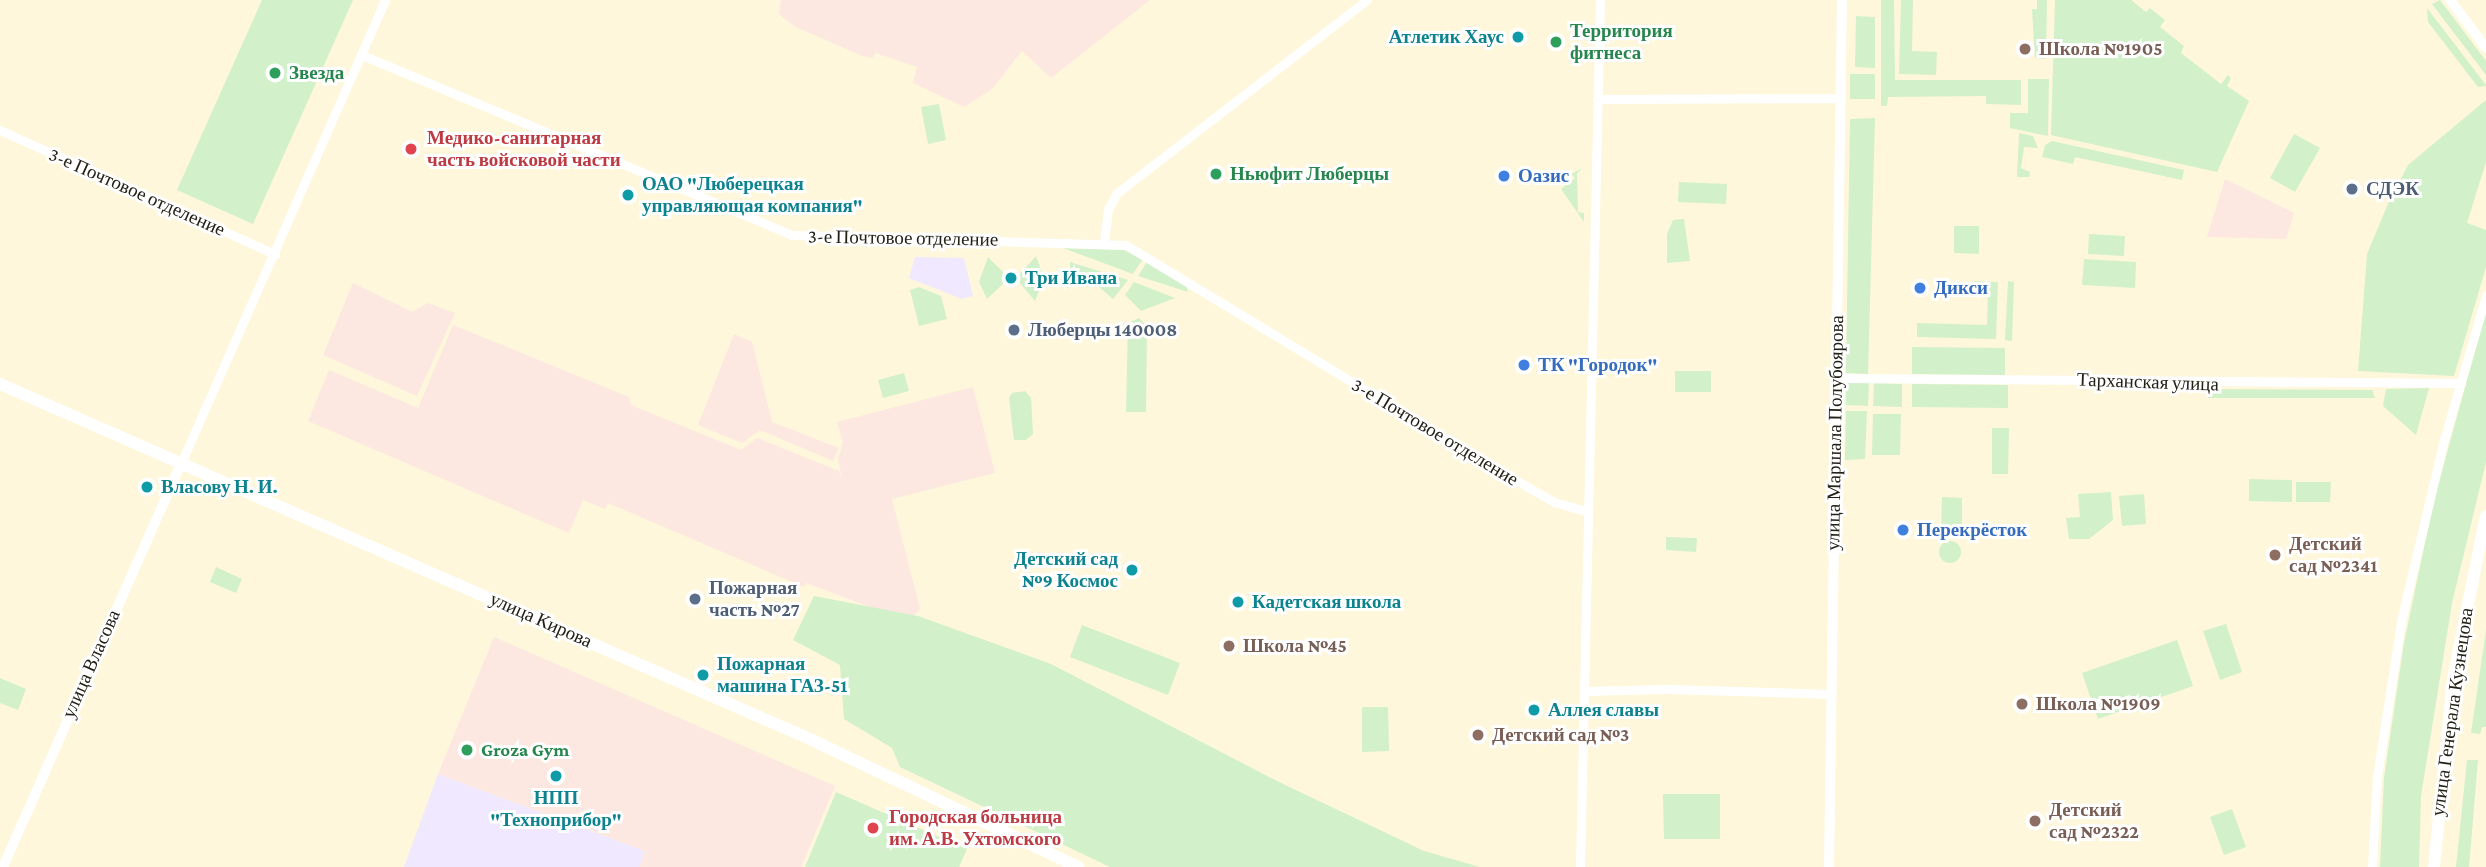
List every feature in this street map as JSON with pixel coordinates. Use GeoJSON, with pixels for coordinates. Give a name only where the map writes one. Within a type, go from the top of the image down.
{"type":"FeatureCollection","features":[{"type":"Feature","properties":{"kind":"main road","name":"улица Кирова"},"geometry":{"type":"LineString","coordinates":[[0,384],[167,460],[182,461],[812,740],[1078,867]]}},
{"type":"Feature","properties":{"kind":"main road","name":"улица Генерала Кузнецова"},"geometry":{"type":"LineString","coordinates":[[2434,867],[2453,679],[2486,516]]}},
{"type":"Feature","properties":{"kind":"street"},"geometry":{"type":"LineString","coordinates":[[182,461],[385,0]]}},
{"type":"Feature","properties":{"kind":"street"},"geometry":{"type":"LineString","coordinates":[[1104,242],[1108,209],[1117,193],[1367,0]]}},
{"type":"Feature","properties":{"kind":"street"},"geometry":{"type":"LineString","coordinates":[[1580,867],[1600,0]]}},
{"type":"Feature","properties":{"kind":"street","name":"улица Маршала Полубоярова"},"geometry":{"type":"LineString","coordinates":[[1829,867],[1842,0]]}},
{"type":"Feature","properties":{"kind":"street"},"geometry":{"type":"LineString","coordinates":[[2451,0],[2486,48]]}},
{"type":"Feature","properties":{"kind":"street","name":"3-е Почтовое отделение"},"geometry":{"type":"LineString","coordinates":[[362,55],[792,235],[1104,242],[1138,250],[1484,462],[1554,502],[1588,512]]}},
{"type":"Feature","properties":{"kind":"street"},"geometry":{"type":"LineString","coordinates":[[1597,99],[1841,99]]}},
{"type":"Feature","properties":{"kind":"street","name":"3-е Почтовое отделение"},"geometry":{"type":"LineString","coordinates":[[0,131],[275,254]]}},
{"type":"Feature","properties":{"kind":"street"},"geometry":{"type":"LineString","coordinates":[[2372,867],[2377,776],[2402,617],[2486,295]]}},
{"type":"Feature","properties":{"kind":"street","name":"Тарханская улица"},"geometry":{"type":"LineString","coordinates":[[1836,379],[2461,383]]}},
{"type":"Feature","properties":{"kind":"street","name":"улица Власова"},"geometry":{"type":"LineString","coordinates":[[4,867],[182,461]]}},
{"type":"Feature","properties":{"kind":"street"},"geometry":{"type":"LineString","coordinates":[[1585,691],[1666,689],[1831,695]]}},
{"type":"Feature","properties":{"kind":"shaded area"},"geometry":{"type":"Polygon","coordinates":[[[781,0],[1150,0],[1051,78],[1022,51],[992,89],[964,107],[913,83],[917,67],[876,53],[872,58],[862,56],[794,26],[779,14],[781,0]]]}},
{"type":"Feature","properties":{"kind":"shaded area"},"geometry":{"type":"Polygon","coordinates":[[[2225,179],[2294,213],[2286,239],[2207,237],[2225,179]]]}},
{"type":"Feature","properties":{"kind":"shaded area"},"geometry":{"type":"Polygon","coordinates":[[[915,257],[964,258],[973,296],[962,299],[909,278],[915,257]]]}},
{"type":"Feature","properties":{"kind":"shaded area"},"geometry":{"type":"Polygon","coordinates":[[[353,283],[412,312],[428,303],[455,313],[417,396],[323,355],[353,283]]]}},
{"type":"Feature","properties":{"kind":"shaded area"},"geometry":{"type":"Polygon","coordinates":[[[453,325],[629,397],[631,405],[741,450],[757,438],[839,471],[842,480],[838,458],[843,443],[837,422],[973,387],[995,473],[892,499],[920,609],[908,621],[806,583],[804,587],[608,503],[605,509],[583,500],[569,533],[308,421],[329,370],[418,408],[453,325]]]}},
{"type":"Feature","properties":{"kind":"shaded area"},"geometry":{"type":"Polygon","coordinates":[[[734,334],[752,342],[772,422],[839,448],[833,461],[760,430],[742,443],[698,425],[734,334]]]}},
{"type":"Feature","properties":{"kind":"shaded area"},"geometry":{"type":"Polygon","coordinates":[[[494,637],[835,786],[801,867],[640,867],[645,851],[438,774],[494,637]]]}},
{"type":"Feature","properties":{"kind":"shaded area"},"geometry":{"type":"Polygon","coordinates":[[[438,774],[645,851],[640,867],[404,867],[438,774]]]}},
{"type":"Feature","properties":{"kind":"green space","name":"Звезда"},"geometry":{"type":"Polygon","coordinates":[[[262,0],[353,0],[253,224],[177,190],[262,0]]]}},
{"type":"Feature","properties":{"kind":"green space"},"geometry":{"type":"Polygon","coordinates":[[[1881,0],[1894,0],[1895,80],[2021,80],[2021,105],[1986,104],[1986,96],[1888,97],[1887,106],[1881,106],[1881,0]]]}},
{"type":"Feature","properties":{"kind":"green space"},"geometry":{"type":"Polygon","coordinates":[[[1901,0],[1913,0],[1912,51],[1937,52],[1936,75],[1899,74],[1901,0]]]}},
{"type":"Feature","properties":{"kind":"green space"},"geometry":{"type":"Polygon","coordinates":[[[2037,0],[2047,0],[2046,59],[2035,58],[2032,9],[2037,9],[2037,0]]]}},
{"type":"Feature","properties":{"kind":"green space"},"geometry":{"type":"Polygon","coordinates":[[[2055,0],[2131,0],[2146,12],[2150,8],[2165,20],[2160,27],[2184,46],[2181,53],[2221,84],[2228,75],[2231,78],[2227,86],[2249,101],[2217,172],[2051,135],[2055,0]]]}},
{"type":"Feature","properties":{"kind":"green space"},"geometry":{"type":"Polygon","coordinates":[[[2440,0],[2486,61],[2486,75],[2432,4],[2440,0]]]}},
{"type":"Feature","properties":{"kind":"green space"},"geometry":{"type":"Polygon","coordinates":[[[2427,8],[2486,86],[2478,87],[2428,22],[2427,8]]]}},
{"type":"Feature","properties":{"kind":"green space"},"geometry":{"type":"Polygon","coordinates":[[[1856,16],[1875,17],[1875,68],[1855,67],[1856,16]]]}},
{"type":"Feature","properties":{"kind":"green space"},"geometry":{"type":"Polygon","coordinates":[[[1850,74],[1875,74],[1875,99],[1850,99],[1850,74]]]}},
{"type":"Feature","properties":{"kind":"green space"},"geometry":{"type":"Polygon","coordinates":[[[2028,79],[2049,79],[2048,136],[2010,128],[2010,113],[2028,113],[2028,79]]]}},
{"type":"Feature","properties":{"kind":"green space"},"geometry":{"type":"Polygon","coordinates":[[[2486,100],[2486,162],[2467,223],[2486,230],[2486,267],[2454,376],[2358,371],[2367,254],[2390,199],[2408,165],[2486,100]]]}},
{"type":"Feature","properties":{"kind":"green space"},"geometry":{"type":"Polygon","coordinates":[[[939,104],[946,140],[928,144],[921,107],[939,104]]]}},
{"type":"Feature","properties":{"kind":"green space"},"geometry":{"type":"Polygon","coordinates":[[[1875,118],[1868,374],[1846,373],[1850,119],[1875,118]]]}},
{"type":"Feature","properties":{"kind":"green space"},"geometry":{"type":"Polygon","coordinates":[[[2019,133],[2033,136],[2038,148],[2024,147],[2021,168],[2030,172],[2029,177],[2017,177],[2019,133]]]}},
{"type":"Feature","properties":{"kind":"green space"},"geometry":{"type":"Polygon","coordinates":[[[2294,134],[2320,148],[2295,192],[2270,178],[2294,134]]]}},
{"type":"Feature","properties":{"kind":"green space"},"geometry":{"type":"Polygon","coordinates":[[[2052,141],[2184,170],[2182,180],[2075,157],[2073,164],[2042,157],[2045,145],[2052,141]]]}},
{"type":"Feature","properties":{"kind":"green space"},"geometry":{"type":"Polygon","coordinates":[[[1583,168],[1577,173],[1578,212],[1584,213],[1584,222],[1561,189],[1575,178],[1571,174],[1583,168]]]}},
{"type":"Feature","properties":{"kind":"green space"},"geometry":{"type":"Polygon","coordinates":[[[1679,182],[1727,184],[1726,204],[1678,202],[1679,182]]]}},
{"type":"Feature","properties":{"kind":"green space"},"geometry":{"type":"Polygon","coordinates":[[[1684,219],[1690,261],[1667,263],[1667,234],[1673,220],[1684,219]]]}},
{"type":"Feature","properties":{"kind":"green space"},"geometry":{"type":"Polygon","coordinates":[[[1954,226],[1979,226],[1979,254],[1954,253],[1954,226]]]}},
{"type":"Feature","properties":{"kind":"green space"},"geometry":{"type":"Polygon","coordinates":[[[2089,234],[2125,236],[2124,256],[2088,254],[2089,234]]]}},
{"type":"Feature","properties":{"kind":"green space"},"geometry":{"type":"Polygon","coordinates":[[[1063,248],[1124,250],[1143,259],[1133,274],[1063,248]]]}},
{"type":"Feature","properties":{"kind":"green space"},"geometry":{"type":"Polygon","coordinates":[[[1036,256],[1044,279],[1035,301],[1020,283],[1020,274],[1036,256]]]}},
{"type":"Feature","properties":{"kind":"green space"},"geometry":{"type":"Polygon","coordinates":[[[988,257],[1005,274],[1004,283],[987,299],[979,282],[988,257]]]}},
{"type":"Feature","properties":{"kind":"green space"},"geometry":{"type":"Polygon","coordinates":[[[2084,259],[2136,262],[2135,288],[2082,285],[2084,259]]]}},
{"type":"Feature","properties":{"kind":"green space"},"geometry":{"type":"Polygon","coordinates":[[[1070,262],[1128,280],[1113,299],[1098,286],[1071,287],[1070,262]]]}},
{"type":"Feature","properties":{"kind":"green space"},"geometry":{"type":"Polygon","coordinates":[[[1147,262],[1186,286],[1188,292],[1138,276],[1147,262]]]}},
{"type":"Feature","properties":{"kind":"green space"},"geometry":{"type":"Polygon","coordinates":[[[1974,281],[1998,282],[1996,339],[1917,337],[1917,323],[1987,325],[1988,294],[1974,293],[1974,281]]]}},
{"type":"Feature","properties":{"kind":"green space"},"geometry":{"type":"Polygon","coordinates":[[[2008,281],[2014,282],[2012,341],[2005,340],[2008,281]]]}},
{"type":"Feature","properties":{"kind":"green space"},"geometry":{"type":"Polygon","coordinates":[[[1134,282],[1175,298],[1141,311],[1125,295],[1134,282]]]}},
{"type":"Feature","properties":{"kind":"green space"},"geometry":{"type":"Polygon","coordinates":[[[919,287],[941,296],[947,319],[919,326],[910,290],[919,287]]]}},
{"type":"Feature","properties":{"kind":"green space"},"geometry":{"type":"Polygon","coordinates":[[[2486,311],[2486,462],[2452,603],[2421,796],[2419,867],[2380,867],[2384,778],[2404,643],[2434,500],[2486,311]]]}},
{"type":"Feature","properties":{"kind":"green space"},"geometry":{"type":"Polygon","coordinates":[[[1139,318],[1147,326],[1146,412],[1126,412],[1128,323],[1139,318]]]}},
{"type":"Feature","properties":{"kind":"green space"},"geometry":{"type":"Polygon","coordinates":[[[1912,347],[2005,348],[2005,375],[1912,374],[1912,347]]]}},
{"type":"Feature","properties":{"kind":"green space"},"geometry":{"type":"Polygon","coordinates":[[[1675,371],[1711,371],[1711,392],[1675,392],[1675,371]]]}},
{"type":"Feature","properties":{"kind":"green space"},"geometry":{"type":"Polygon","coordinates":[[[904,373],[909,391],[883,398],[878,380],[904,373]]]}},
{"type":"Feature","properties":{"kind":"green space"},"geometry":{"type":"Polygon","coordinates":[[[1846,382],[1869,382],[1868,406],[1846,405],[1846,382]]]}},
{"type":"Feature","properties":{"kind":"green space"},"geometry":{"type":"Polygon","coordinates":[[[1874,383],[1902,384],[1902,407],[1873,406],[1874,383]]]}},
{"type":"Feature","properties":{"kind":"green space"},"geometry":{"type":"Polygon","coordinates":[[[1912,384],[2008,385],[2008,408],[1912,407],[1912,384]]]}},
{"type":"Feature","properties":{"kind":"green space"},"geometry":{"type":"Polygon","coordinates":[[[2429,388],[2416,435],[2383,406],[2386,389],[2429,388]]]}},
{"type":"Feature","properties":{"kind":"green space"},"geometry":{"type":"Polygon","coordinates":[[[2210,389],[2372,390],[2375,398],[2208,398],[2210,389]]]}},
{"type":"Feature","properties":{"kind":"green space"},"geometry":{"type":"Polygon","coordinates":[[[1025,391],[1031,398],[1033,434],[1026,440],[1014,440],[1009,398],[1012,393],[1025,391]]]}},
{"type":"Feature","properties":{"kind":"green space"},"geometry":{"type":"Polygon","coordinates":[[[1846,411],[1867,411],[1865,459],[1845,460],[1846,411]]]}},
{"type":"Feature","properties":{"kind":"green space"},"geometry":{"type":"Polygon","coordinates":[[[1873,414],[1901,414],[1900,455],[1872,455],[1873,414]]]}},
{"type":"Feature","properties":{"kind":"green space"},"geometry":{"type":"Polygon","coordinates":[[[1992,428],[2009,428],[2008,474],[1992,474],[1992,428]]]}},
{"type":"Feature","properties":{"kind":"green space"},"geometry":{"type":"Polygon","coordinates":[[[2249,479],[2292,480],[2292,502],[2249,501],[2249,479]]]}},
{"type":"Feature","properties":{"kind":"green space"},"geometry":{"type":"Polygon","coordinates":[[[2296,482],[2331,482],[2330,502],[2296,502],[2296,482]]]}},
{"type":"Feature","properties":{"kind":"green space"},"geometry":{"type":"Polygon","coordinates":[[[2111,492],[2113,520],[2089,539],[2069,539],[2066,518],[2080,517],[2078,494],[2111,492]]]}},
{"type":"Feature","properties":{"kind":"green space"},"geometry":{"type":"Polygon","coordinates":[[[2144,494],[2146,524],[2122,526],[2119,496],[2144,494]]]}},
{"type":"Feature","properties":{"kind":"green space"},"geometry":{"type":"Polygon","coordinates":[[[1942,497],[1962,498],[1962,536],[1941,536],[1942,497]]]}},
{"type":"Feature","properties":{"kind":"green space"},"geometry":{"type":"Polygon","coordinates":[[[1666,537],[1697,538],[1696,552],[1666,550],[1666,537]]]}},
{"type":"Feature","properties":{"kind":"green space"},"geometry":{"type":"Polygon","coordinates":[[[1946,541],[1954,541],[1961,548],[1961,556],[1954,563],[1946,563],[1939,556],[1939,548],[1946,541]]]}},
{"type":"Feature","properties":{"kind":"green space"},"geometry":{"type":"Polygon","coordinates":[[[216,567],[242,579],[236,593],[210,582],[216,567]]]}},
{"type":"Feature","properties":{"kind":"green space"},"geometry":{"type":"Polygon","coordinates":[[[814,596],[918,616],[1051,664],[1279,782],[1424,851],[1480,867],[1110,867],[900,767],[892,748],[844,719],[840,665],[793,640],[814,596]]]}},
{"type":"Feature","properties":{"kind":"green space"},"geometry":{"type":"Polygon","coordinates":[[[2226,624],[2242,672],[2220,680],[2203,631],[2226,624]]]}},
{"type":"Feature","properties":{"kind":"green space"},"geometry":{"type":"Polygon","coordinates":[[[1082,625],[1180,663],[1168,695],[1070,657],[1082,625]]]}},
{"type":"Feature","properties":{"kind":"green space"},"geometry":{"type":"Polygon","coordinates":[[[2486,630],[2486,727],[2482,727],[2480,734],[2471,733],[2486,630]]]}},
{"type":"Feature","properties":{"kind":"green space"},"geometry":{"type":"Polygon","coordinates":[[[2177,640],[2193,686],[2098,719],[2082,673],[2177,640]]]}},
{"type":"Feature","properties":{"kind":"green space"},"geometry":{"type":"Polygon","coordinates":[[[0,678],[26,689],[18,710],[0,703],[0,678]]]}},
{"type":"Feature","properties":{"kind":"green space"},"geometry":{"type":"Polygon","coordinates":[[[1362,707],[1388,707],[1389,751],[1362,752],[1362,707]]]}},
{"type":"Feature","properties":{"kind":"green space"},"geometry":{"type":"Polygon","coordinates":[[[2467,760],[2478,760],[2469,867],[2456,867],[2467,760]]]}},
{"type":"Feature","properties":{"kind":"green space","name":"Городская больница им. А.В. Ухтомского"},"geometry":{"type":"Polygon","coordinates":[[[836,792],[967,849],[959,867],[805,867],[836,792]]]}},
{"type":"Feature","properties":{"kind":"green space"},"geometry":{"type":"Polygon","coordinates":[[[1663,794],[1720,794],[1720,839],[1664,839],[1663,794]]]}},
{"type":"Feature","properties":{"kind":"green space"},"geometry":{"type":"Polygon","coordinates":[[[2232,809],[2246,847],[2224,855],[2210,817],[2232,809]]]}},
{"type":"Feature","properties":{"kind":"place","name":"Атлетик Хаус"},"geometry":{"type":"Point","coordinates":[1518,37]}},
{"type":"Feature","properties":{"kind":"place","name":"Территория фитнеса"},"geometry":{"type":"Point","coordinates":[1556,42]}},
{"type":"Feature","properties":{"kind":"place","name":"Школа №1905"},"geometry":{"type":"Point","coordinates":[2025,49]}},
{"type":"Feature","properties":{"kind":"place","name":"Звезда"},"geometry":{"type":"Point","coordinates":[275,73]}},
{"type":"Feature","properties":{"kind":"place","name":"Медико-санитарная часть войсковой части"},"geometry":{"type":"Point","coordinates":[411,149]}},
{"type":"Feature","properties":{"kind":"place","name":"Ньюфит Люберцы"},"geometry":{"type":"Point","coordinates":[1216,174]}},
{"type":"Feature","properties":{"kind":"place","name":"Оазис"},"geometry":{"type":"Point","coordinates":[1504,176]}},
{"type":"Feature","properties":{"kind":"place","name":"СДЭК"},"geometry":{"type":"Point","coordinates":[2352,189]}},
{"type":"Feature","properties":{"kind":"place","name":"ОАО \"Люберецкая управляющая компания\""},"geometry":{"type":"Point","coordinates":[628,195]}},
{"type":"Feature","properties":{"kind":"place","name":"Три Ивана"},"geometry":{"type":"Point","coordinates":[1011,278]}},
{"type":"Feature","properties":{"kind":"place","name":"Дикси"},"geometry":{"type":"Point","coordinates":[1920,288]}},
{"type":"Feature","properties":{"kind":"place","name":"Люберцы 140008"},"geometry":{"type":"Point","coordinates":[1014,330]}},
{"type":"Feature","properties":{"kind":"place","name":"ТК \"Городок\""},"geometry":{"type":"Point","coordinates":[1524,365]}},
{"type":"Feature","properties":{"kind":"place","name":"Власову Н. И."},"geometry":{"type":"Point","coordinates":[147,487]}},
{"type":"Feature","properties":{"kind":"place","name":"Перекрёсток"},"geometry":{"type":"Point","coordinates":[1903,530]}},
{"type":"Feature","properties":{"kind":"place","name":"Детский сад №2341"},"geometry":{"type":"Point","coordinates":[2275,555]}},
{"type":"Feature","properties":{"kind":"place","name":"Детский сад №9 Космос"},"geometry":{"type":"Point","coordinates":[1132,570]}},
{"type":"Feature","properties":{"kind":"place","name":"Пожарная часть №27"},"geometry":{"type":"Point","coordinates":[695,599]}},
{"type":"Feature","properties":{"kind":"place","name":"Кадетская школа"},"geometry":{"type":"Point","coordinates":[1238,602]}},
{"type":"Feature","properties":{"kind":"place","name":"Школа №45"},"geometry":{"type":"Point","coordinates":[1229,646]}},
{"type":"Feature","properties":{"kind":"place","name":"Пожарная машина ГАЗ-51"},"geometry":{"type":"Point","coordinates":[703,675]}},
{"type":"Feature","properties":{"kind":"place","name":"Школа №1909"},"geometry":{"type":"Point","coordinates":[2022,704]}},
{"type":"Feature","properties":{"kind":"place","name":"Аллея славы"},"geometry":{"type":"Point","coordinates":[1534,710]}},
{"type":"Feature","properties":{"kind":"place","name":"Детский сад №3"},"geometry":{"type":"Point","coordinates":[1478,735]}},
{"type":"Feature","properties":{"kind":"place","name":"Groza Gym"},"geometry":{"type":"Point","coordinates":[467,750]}},
{"type":"Feature","properties":{"kind":"place","name":"НПП \"Техноприбор\""},"geometry":{"type":"Point","coordinates":[556,776]}},
{"type":"Feature","properties":{"kind":"place","name":"Детский сад №2322"},"geometry":{"type":"Point","coordinates":[2035,821]}},
{"type":"Feature","properties":{"kind":"place","name":"Городская больница им. А.В. Ухтомского"},"geometry":{"type":"Point","coordinates":[873,828]}}]}
